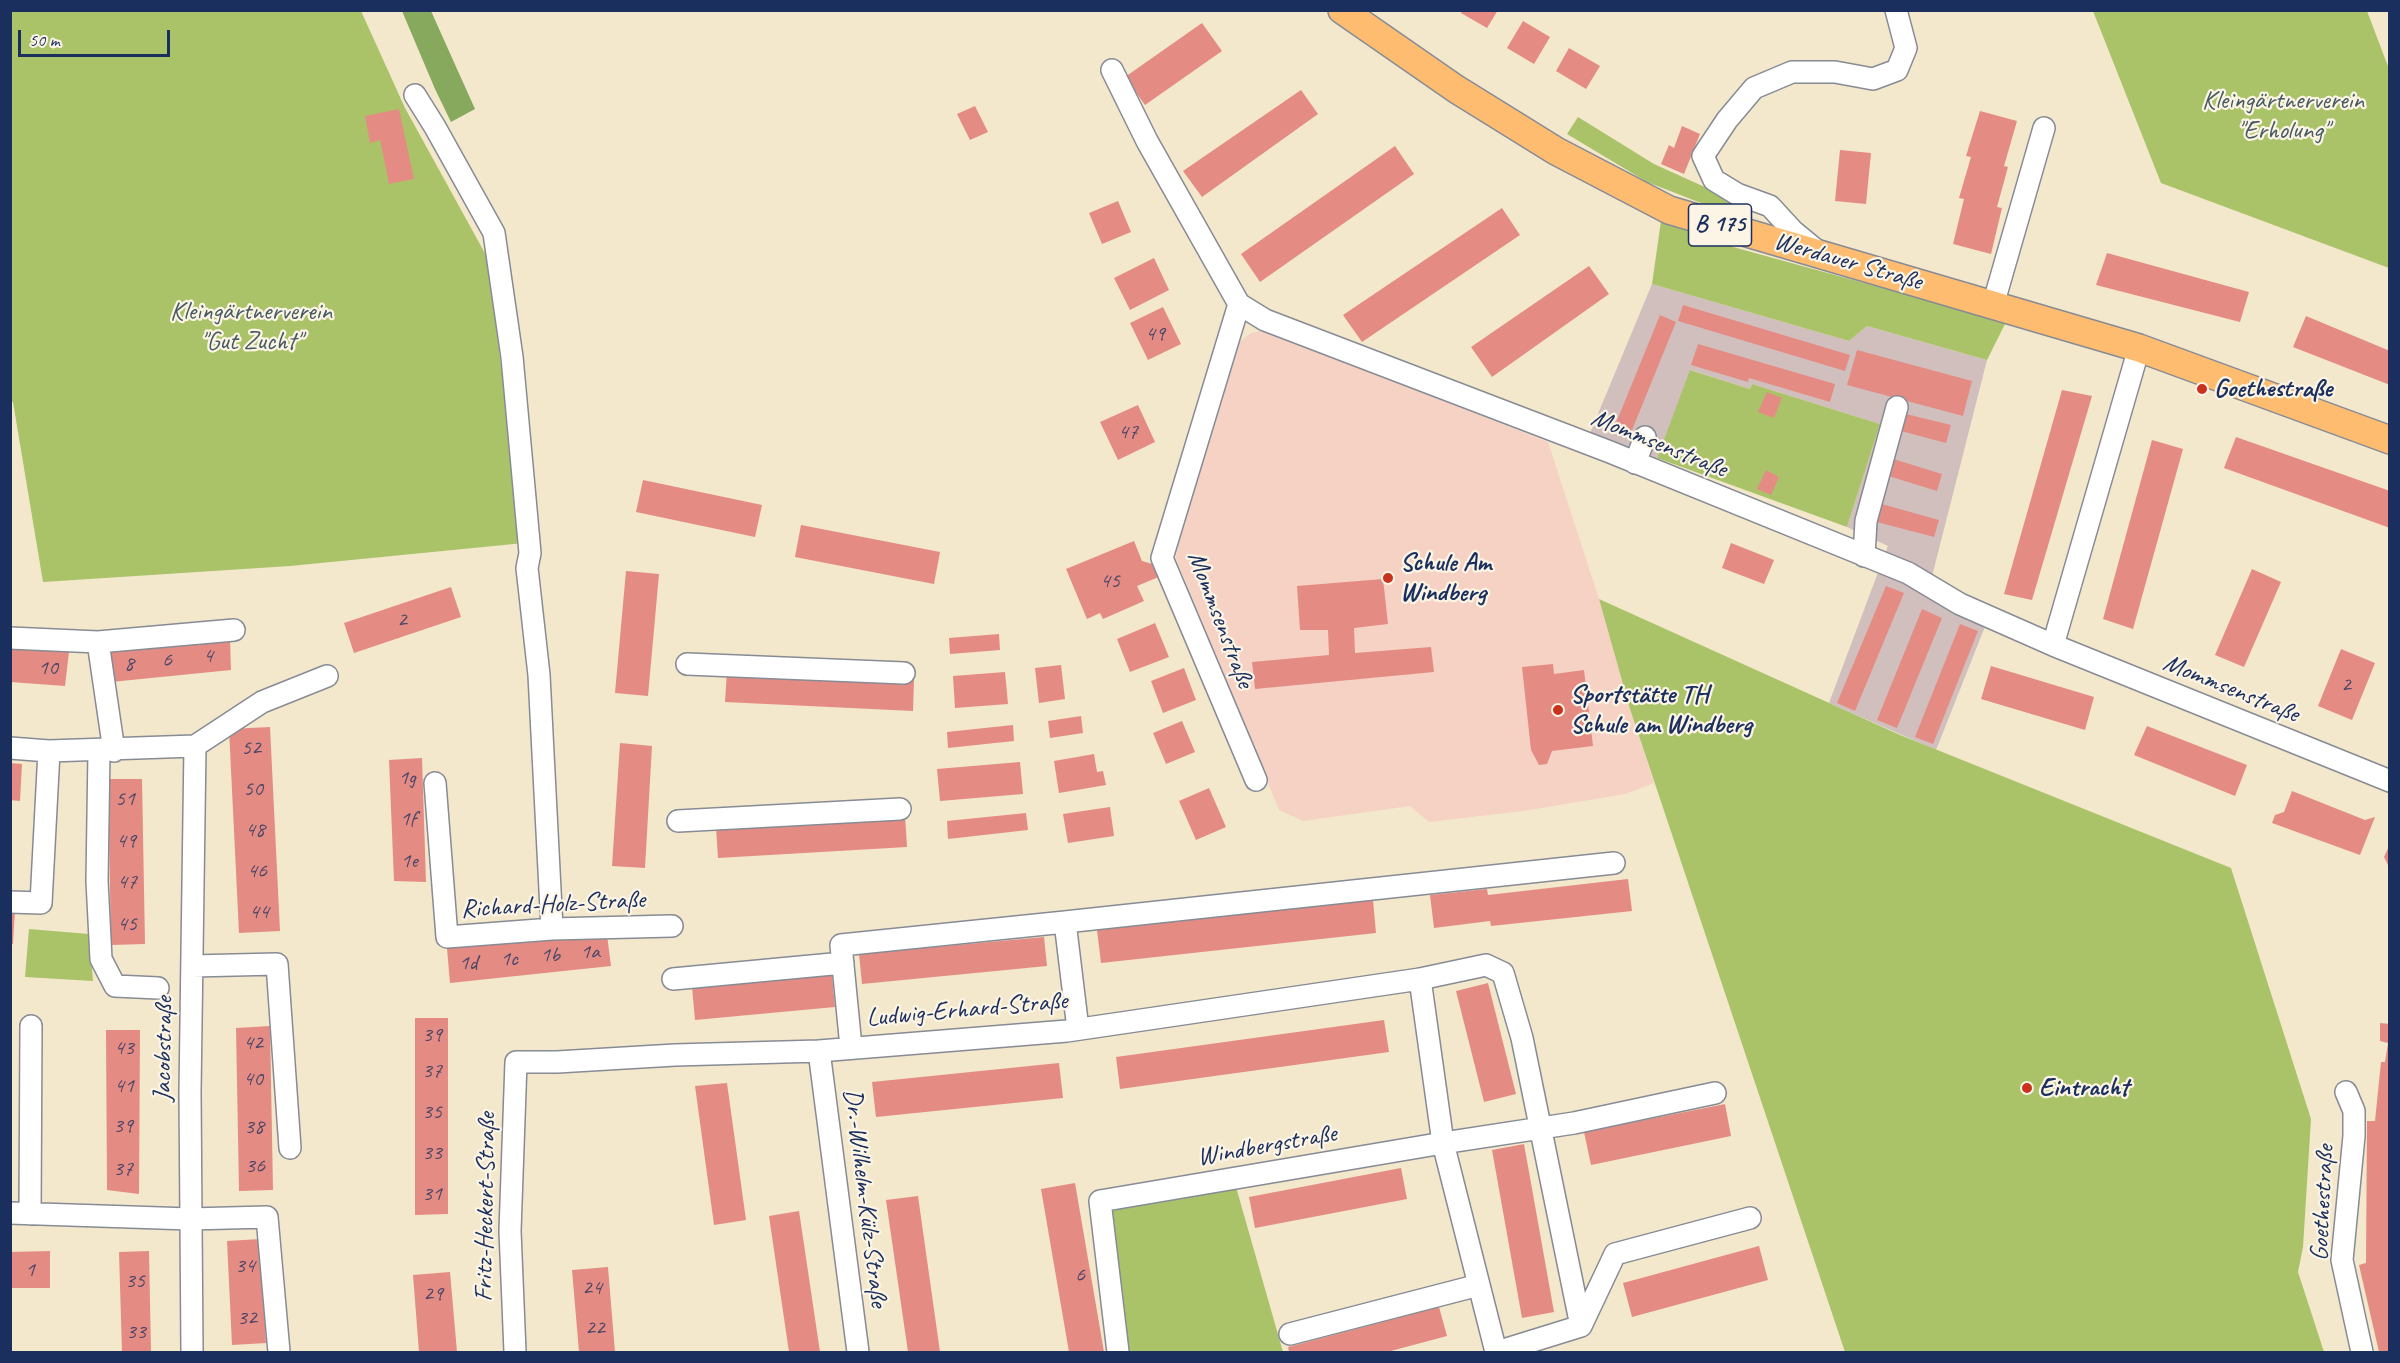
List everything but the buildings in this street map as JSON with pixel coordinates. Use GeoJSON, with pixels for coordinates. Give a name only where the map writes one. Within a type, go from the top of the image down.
{"type":"FeatureCollection","features":[{"type":"Feature","properties":{"kind":"main road","name":"Werdauer Straße"},"geometry":{"type":"LineString","coordinates":[[1342,10],[1456,89],[1556,151],[1669,210],[2139,348],[2390,440]]}},
{"type":"Feature","properties":{"kind":"street"},"geometry":{"type":"LineString","coordinates":[[1821,254],[1793,231],[1770,206],[1737,194],[1714,180],[1703,156],[1727,120],[1754,88],[1792,72],[1834,72],[1873,79],[1897,70],[1906,48],[1896,10]]}},
{"type":"Feature","properties":{"kind":"street","name":"Mommsenstraße"},"geometry":{"type":"LineString","coordinates":[[1112,70],[1156,158],[1239,304],[1264,320],[1635,463],[1908,573],[1960,604],[2053,645],[2390,782]]}},
{"type":"Feature","properties":{"kind":"street"},"geometry":{"type":"LineString","coordinates":[[415,95],[494,233],[512,357],[530,553],[527,568],[539,675],[552,929]]}},
{"type":"Feature","properties":{"kind":"street"},"geometry":{"type":"LineString","coordinates":[[1993,305],[2044,128]]}},
{"type":"Feature","properties":{"kind":"street","name":"Mommsenstraße"},"geometry":{"type":"LineString","coordinates":[[1239,304],[1162,558],[1256,780]]}},
{"type":"Feature","properties":{"kind":"street"},"geometry":{"type":"LineString","coordinates":[[2053,645],[2139,348]]}},
{"type":"Feature","properties":{"kind":"street"},"geometry":{"type":"LineString","coordinates":[[1864,556],[1866,521],[1896,407]]}},
{"type":"Feature","properties":{"kind":"street"},"geometry":{"type":"LineString","coordinates":[[1635,463],[1645,436]]}},
{"type":"Feature","properties":{"kind":"street"},"geometry":{"type":"LineString","coordinates":[[10,638],[98,642],[234,630]]}},
{"type":"Feature","properties":{"kind":"street"},"geometry":{"type":"LineString","coordinates":[[98,642],[107,751],[98,891],[101,959],[115,986],[158,988]]}},
{"type":"Feature","properties":{"kind":"street"},"geometry":{"type":"LineString","coordinates":[[687,664],[904,673]]}},
{"type":"Feature","properties":{"kind":"street"},"geometry":{"type":"LineString","coordinates":[[10,748],[107,751],[195,746],[262,702],[327,676]]}},
{"type":"Feature","properties":{"kind":"street","name":"Jacobstraße"},"geometry":{"type":"LineString","coordinates":[[192,1353],[190,1218],[195,746]]}},
{"type":"Feature","properties":{"kind":"street"},"geometry":{"type":"LineString","coordinates":[[10,902],[41,903],[49,751]]}},
{"type":"Feature","properties":{"kind":"street","name":"Richard-Holz-Straße"},"geometry":{"type":"LineString","coordinates":[[435,783],[447,937],[552,929],[672,926]]}},
{"type":"Feature","properties":{"kind":"street"},"geometry":{"type":"LineString","coordinates":[[678,821],[900,809]]}},
{"type":"Feature","properties":{"kind":"street"},"geometry":{"type":"LineString","coordinates":[[851,1047],[841,945],[1614,863]]}},
{"type":"Feature","properties":{"kind":"street"},"geometry":{"type":"LineString","coordinates":[[1065,922],[1078,1029]]}},
{"type":"Feature","properties":{"kind":"street"},"geometry":{"type":"LineString","coordinates":[[673,978],[843,963]]}},
{"type":"Feature","properties":{"kind":"street"},"geometry":{"type":"LineString","coordinates":[[192,966],[277,964],[290,1148]]}},
{"type":"Feature","properties":{"kind":"street"},"geometry":{"type":"LineString","coordinates":[[1581,1326],[1522,1038],[1503,973],[1486,964],[1420,979],[1443,1143],[1497,1353],[1581,1326],[1615,1254],[1750,1218]]}},
{"type":"Feature","properties":{"kind":"street","name":"Ludwig-Erhard-Straße"},"geometry":{"type":"LineString","coordinates":[[516,1062],[819,1051],[1078,1029],[1420,979]]}},
{"type":"Feature","properties":{"kind":"street"},"geometry":{"type":"LineString","coordinates":[[32,1026],[20,1214],[190,1218],[267,1217],[279,1353]]}},
{"type":"Feature","properties":{"kind":"street","name":"Dr.-Wilhelm-Külz-Straße"},"geometry":{"type":"LineString","coordinates":[[819,1051],[858,1353]]}},
{"type":"Feature","properties":{"kind":"street","name":"Fritz-Heckert-Straße"},"geometry":{"type":"LineString","coordinates":[[515,1353],[510,1231],[516,1062]]}},
{"type":"Feature","properties":{"kind":"street","name":"Goethestraße"},"geometry":{"type":"LineString","coordinates":[[2346,1092],[2354,1111],[2354,1136],[2342,1260],[2362,1353]]}},
{"type":"Feature","properties":{"kind":"street","name":"Windbergstraße"},"geometry":{"type":"LineString","coordinates":[[1118,1353],[1100,1202],[1541,1128],[1715,1093]]}},
{"type":"Feature","properties":{"kind":"street"},"geometry":{"type":"LineString","coordinates":[[1290,1334],[1479,1285]]}},
{"type":"Feature","properties":{"kind":"shaded area"},"geometry":{"type":"Polygon","coordinates":[[[1652,284],[1849,341],[1867,326],[1987,360],[1927,596],[1986,624],[1936,750],[1829,703],[1888,546],[1847,527],[1880,424],[1752,384],[1750,389],[1691,370],[1657,458],[1590,433],[1652,284]]]}},
{"type":"Feature","properties":{"kind":"shaded area","name":"Schule Am Windberg"},"geometry":{"type":"Polygon","coordinates":[[[1264,330],[1548,442],[1599,599],[1630,709],[1654,783],[1625,794],[1523,811],[1429,822],[1410,806],[1303,821],[1279,810],[1176,558],[1178,541],[1238,343],[1251,333],[1264,330]]]}},
{"type":"Feature","properties":{"kind":"green space","name":"Kleingärtnerverein \"Gut Zucht\""},"geometry":{"type":"Polygon","coordinates":[[[11,11],[361,11],[405,108],[487,257],[524,543],[290,566],[43,582],[11,401],[11,11]]]}},
{"type":"Feature","properties":{"kind":"green space"},"geometry":{"type":"Polygon","coordinates":[[[402,11],[431,11],[475,109],[451,122],[402,11]]]}},
{"type":"Feature","properties":{"kind":"green space","name":"Kleingärtnerverein \"Erholung\""},"geometry":{"type":"Polygon","coordinates":[[[2093,11],[2367,11],[2389,69],[2389,268],[2161,183],[2093,11]]]}},
{"type":"Feature","properties":{"kind":"green space"},"geometry":{"type":"Polygon","coordinates":[[[1578,117],[1654,164],[1729,198],[1736,209],[1737,217],[1647,182],[1567,134],[1578,117]]]}},
{"type":"Feature","properties":{"kind":"green space"},"geometry":{"type":"Polygon","coordinates":[[[1661,221],[1733,247],[2006,322],[1987,360],[1867,326],[1849,341],[1652,284],[1661,221]]]}},
{"type":"Feature","properties":{"kind":"green space"},"geometry":{"type":"Polygon","coordinates":[[[1690,370],[1750,389],[1752,384],[1880,424],[1847,527],[1657,458],[1690,370]]]}},
{"type":"Feature","properties":{"kind":"green space"},"geometry":{"type":"Polygon","coordinates":[[[1599,599],[1900,735],[2231,868],[2311,1119],[2303,1247],[2298,1272],[2324,1352],[1845,1352],[1630,709],[1599,599]]]}},
{"type":"Feature","properties":{"kind":"green space"},"geometry":{"type":"Polygon","coordinates":[[[29,929],[89,934],[93,981],[25,977],[29,929]]]}},
{"type":"Feature","properties":{"kind":"green space"},"geometry":{"type":"Polygon","coordinates":[[[1236,1187],[1283,1352],[1129,1352],[1105,1209],[1236,1187]]]}},
{"type":"Feature","properties":{"kind":"place","name":"Goethestraße"},"geometry":{"type":"Point","coordinates":[2202,389]}},
{"type":"Feature","properties":{"kind":"place","name":"Schule Am Windberg"},"geometry":{"type":"Point","coordinates":[1388,578]}},
{"type":"Feature","properties":{"kind":"place","name":"Sportstätte TH Schule am Windberg"},"geometry":{"type":"Point","coordinates":[1558,710]}},
{"type":"Feature","properties":{"kind":"place","name":"Eintracht"},"geometry":{"type":"Point","coordinates":[2027,1088]}}]}
